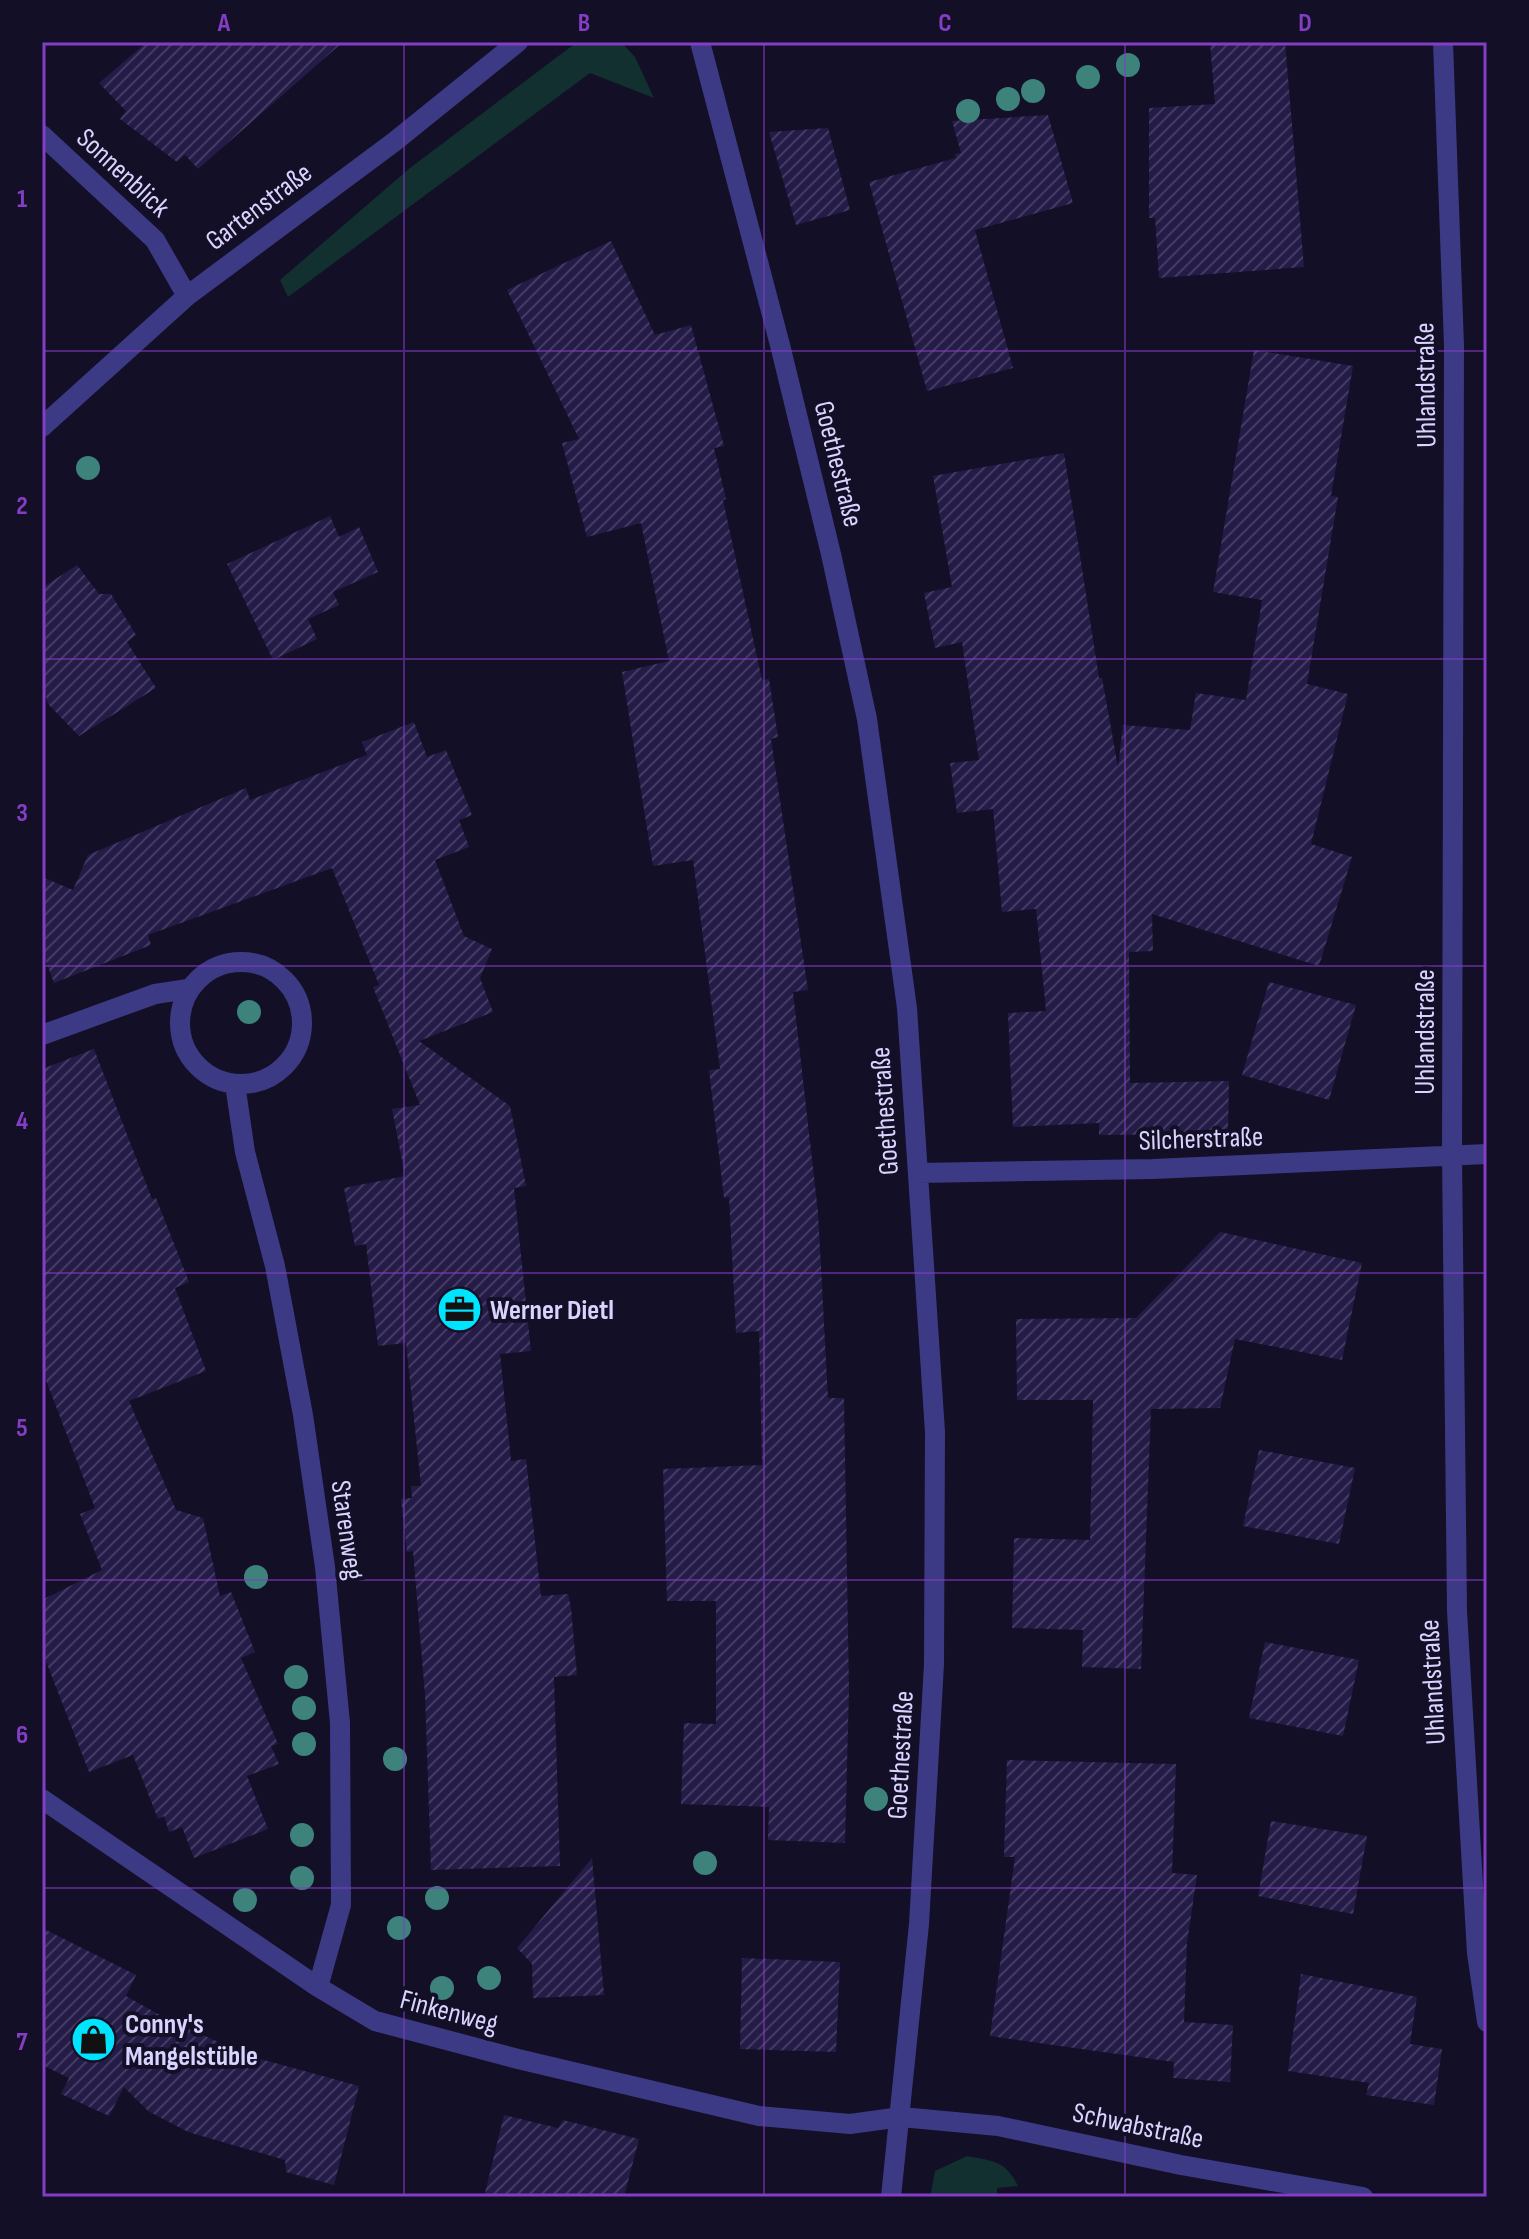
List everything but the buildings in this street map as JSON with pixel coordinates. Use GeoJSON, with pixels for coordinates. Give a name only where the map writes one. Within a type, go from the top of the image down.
{"type":"FeatureCollection","features":[{"type":"Feature","properties":{"kind":"street","name":"Gartenstraße"},"geometry":{"type":"LineString","coordinates":[[42,427],[187,296],[394,142],[518,42]]}},
{"type":"Feature","properties":{"kind":"street","name":"Goethestraße"},"geometry":{"type":"LineString","coordinates":[[700,42],[787,375],[867,719],[907,1008],[935,1432],[934,1664],[919,1924],[891,2197]]}},
{"type":"Feature","properties":{"kind":"street","name":"Uhlandstraße"},"geometry":{"type":"LineString","coordinates":[[1443,42],[1454,346],[1452,1155],[1457,1611],[1477,1953],[1487,2022]]}},
{"type":"Feature","properties":{"kind":"street","name":"Sonnenblick"},"geometry":{"type":"LineString","coordinates":[[42,135],[155,240],[187,296]]}},
{"type":"Feature","properties":{"kind":"street"},"geometry":{"type":"LineString","coordinates":[[240,961],[260,964],[277,972],[296,996],[303,1025],[290,1061],[256,1083],[235,1084],[215,1079],[197,1067],[185,1050],[180,1019],[188,989],[203,974],[220,965],[240,961]]}},
{"type":"Feature","properties":{"kind":"street"},"geometry":{"type":"LineString","coordinates":[[42,1035],[155,994],[188,989]]}},
{"type":"Feature","properties":{"kind":"street","name":"Starenweg"},"geometry":{"type":"LineString","coordinates":[[235,1084],[245,1152],[275,1266],[303,1415],[325,1567],[340,1723],[341,1905],[318,1987]]}},
{"type":"Feature","properties":{"kind":"street","name":"Silcherstraße"},"geometry":{"type":"LineString","coordinates":[[918,1173],[1153,1169],[1487,1154]]}},
{"type":"Feature","properties":{"kind":"street","name":"Finkenweg"},"geometry":{"type":"LineString","coordinates":[[42,1799],[318,1987],[375,2021],[518,2059],[759,2116],[850,2124],[901,2117]]}},
{"type":"Feature","properties":{"kind":"street","name":"Schwabstraße"},"geometry":{"type":"LineString","coordinates":[[901,2117],[998,2126],[1181,2165],[1363,2197]]}},
{"type":"Feature","properties":{"kind":"green space"},"geometry":{"type":"Polygon","coordinates":[[[577,42],[621,42],[635,57],[654,98],[590,73],[288,297],[280,280],[410,168],[577,42]]]}},
{"type":"Feature","properties":{"kind":"green space"},"geometry":{"type":"Polygon","coordinates":[[[967,2156],[1004,2167],[1018,2186],[997,2188],[997,2197],[930,2197],[935,2171],[967,2156]]]}},
{"type":"Feature","properties":{"kind":"place","name":"Werner Dietl"},"geometry":{"type":"Point","coordinates":[459,1310]}},
{"type":"Feature","properties":{"kind":"place","name":"Conny's Mangelstüble"},"geometry":{"type":"Point","coordinates":[94,2040]}}]}
